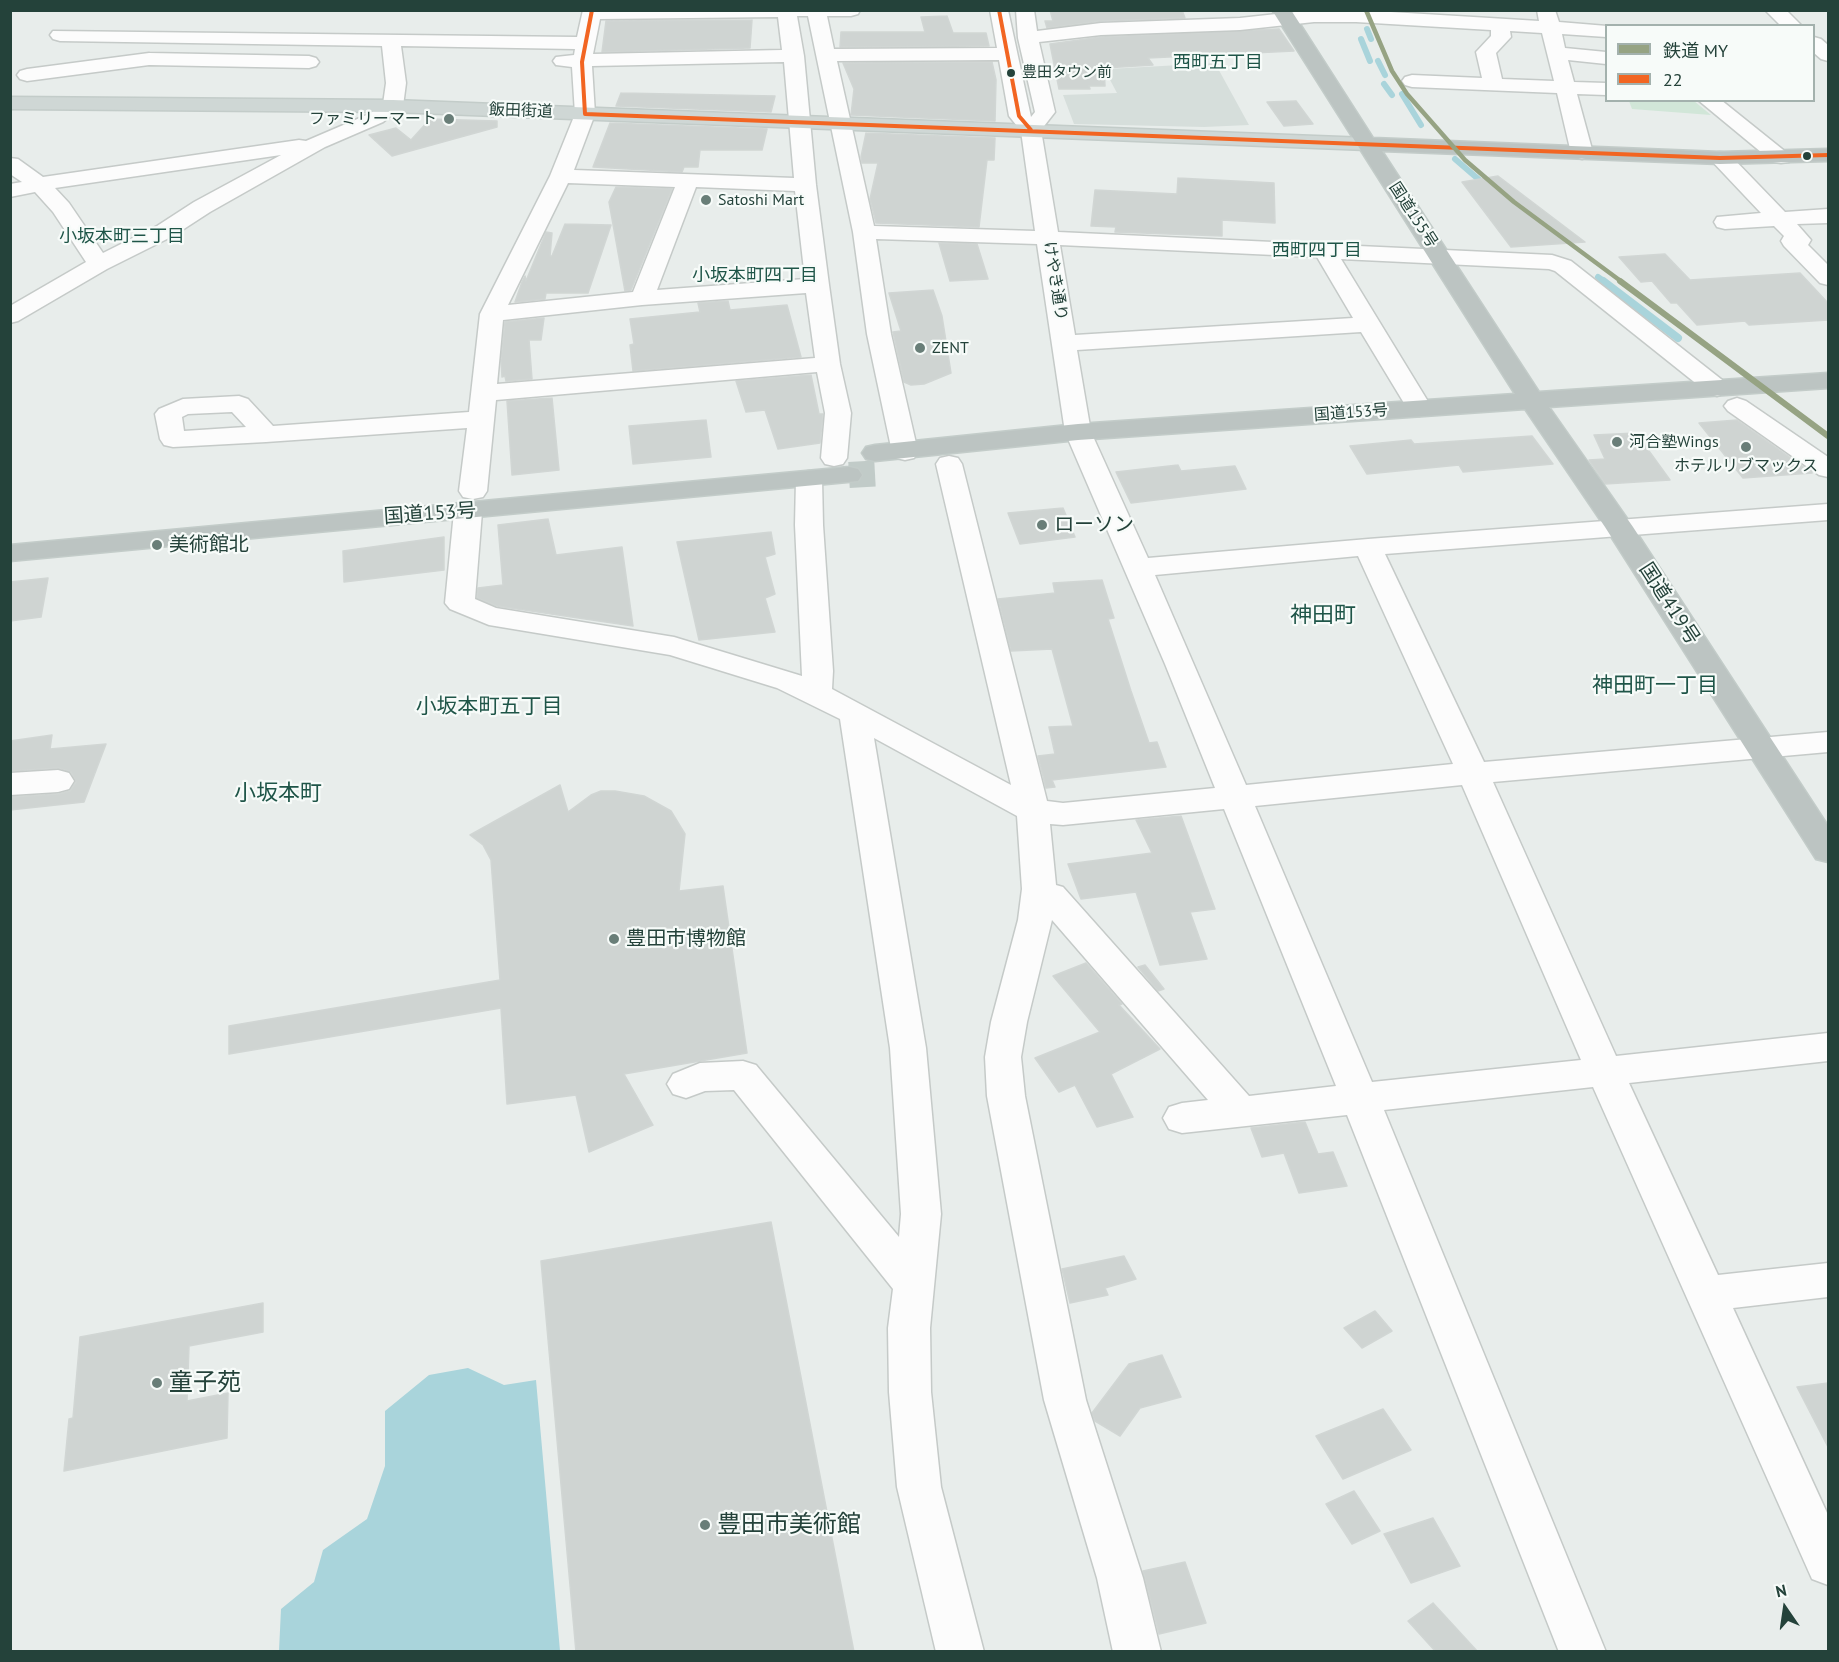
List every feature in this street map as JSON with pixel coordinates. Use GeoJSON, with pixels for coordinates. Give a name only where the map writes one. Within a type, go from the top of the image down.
{"type":"FeatureCollection","features":[{"type":"Feature","properties":{"kind":"highway","name":"国道155号"},"geometry":{"type":"LineString","coordinates":[[1284,15],[1520,383],[1540,410]]}},
{"type":"Feature","properties":{"kind":"highway"},"geometry":{"type":"LineString","coordinates":[[1367,144],[1720,158],[1828,155]]}},
{"type":"Feature","properties":{"kind":"highway","name":"国道153号"},"geometry":{"type":"LineString","coordinates":[[1828,380],[1717,388],[1540,410],[1082,442],[905,452],[880,463],[949,464],[1082,442],[1419,408],[1540,410],[1737,406],[1828,399]]}},
{"type":"Feature","properties":{"kind":"highway","name":"国道419号"},"geometry":{"type":"LineString","coordinates":[[1540,410],[1619,527],[1828,851]]}},
{"type":"Feature","properties":{"kind":"highway","name":"国道153号"},"geometry":{"type":"LineString","coordinates":[[10,535],[809,479],[843,463]]}},
{"type":"Feature","properties":{"kind":"highway","name":"国道153号"},"geometry":{"type":"LineString","coordinates":[[10,553],[329,522],[470,502],[843,463]]}},
{"type":"Feature","properties":{"kind":"main road","name":"飯田街道"},"geometry":{"type":"LineString","coordinates":[[10,103],[393,106],[1367,144]]}},
{"type":"Feature","properties":{"kind":"street"},"geometry":{"type":"LineString","coordinates":[[851,10],[591,12],[584,52],[585,114],[561,176],[492,314],[460,603],[489,616],[674,646],[788,681],[816,693],[1033,811],[1064,814],[1473,773],[1764,750],[1828,742]]}},
{"type":"Feature","properties":{"kind":"street","name":"けやき通り"},"geometry":{"type":"LineString","coordinates":[[999,10],[1019,116],[1031,130],[1082,442],[1180,664],[1583,1652]]}},
{"type":"Feature","properties":{"kind":"street"},"geometry":{"type":"LineString","coordinates":[[1025,10],[1028,38],[1045,112],[1031,130]]}},
{"type":"Feature","properties":{"kind":"street"},"geometry":{"type":"LineString","coordinates":[[1774,10],[1791,24]]}},
{"type":"Feature","properties":{"kind":"street"},"geometry":{"type":"LineString","coordinates":[[787,11],[801,122],[805,185],[828,364],[838,413],[843,463]]}},
{"type":"Feature","properties":{"kind":"street"},"geometry":{"type":"LineString","coordinates":[[816,11],[843,124],[864,232],[879,334],[905,452]]}},
{"type":"Feature","properties":{"kind":"street"},"geometry":{"type":"LineString","coordinates":[[1028,38],[1101,29],[1240,24],[1284,15],[1407,14],[1500,24],[1548,19],[1605,31]]}},
{"type":"Feature","properties":{"kind":"street"},"geometry":{"type":"LineString","coordinates":[[10,93],[72,19]]}},
{"type":"Feature","properties":{"kind":"street"},"geometry":{"type":"LineString","coordinates":[[1548,19],[1559,53],[1582,153]]}},
{"type":"Feature","properties":{"kind":"street"},"geometry":{"type":"LineString","coordinates":[[1493,84],[1486,52],[1501,37],[1500,24]]}},
{"type":"Feature","properties":{"kind":"street"},"geometry":{"type":"LineString","coordinates":[[60,35],[392,54],[584,52],[794,56]]}},
{"type":"Feature","properties":{"kind":"street"},"geometry":{"type":"LineString","coordinates":[[1815,44],[1828,55]]}},
{"type":"Feature","properties":{"kind":"street"},"geometry":{"type":"LineString","coordinates":[[1559,53],[1605,58]]}},
{"type":"Feature","properties":{"kind":"street"},"geometry":{"type":"LineString","coordinates":[[370,63],[392,54]]}},
{"type":"Feature","properties":{"kind":"street"},"geometry":{"type":"LineString","coordinates":[[10,316],[318,143],[376,118],[393,106],[396,83],[392,54]]}},
{"type":"Feature","properties":{"kind":"street"},"geometry":{"type":"LineString","coordinates":[[827,56],[1006,54]]}},
{"type":"Feature","properties":{"kind":"street"},"geometry":{"type":"LineString","coordinates":[[27,75],[149,60],[324,62]]}},
{"type":"Feature","properties":{"kind":"street"},"geometry":{"type":"LineString","coordinates":[[1412,81],[1605,88]]}},
{"type":"Feature","properties":{"kind":"street"},"geometry":{"type":"LineString","coordinates":[[1711,102],[1781,157]]}},
{"type":"Feature","properties":{"kind":"street"},"geometry":{"type":"LineString","coordinates":[[10,191],[200,158],[318,143]]}},
{"type":"Feature","properties":{"kind":"street"},"geometry":{"type":"LineString","coordinates":[[1720,158],[1800,240],[1792,241],[1828,278]]}},
{"type":"Feature","properties":{"kind":"street"},"geometry":{"type":"LineString","coordinates":[[10,164],[40,185],[61,208],[99,264]]}},
{"type":"Feature","properties":{"kind":"street"},"geometry":{"type":"LineString","coordinates":[[561,176],[805,185]]}},
{"type":"Feature","properties":{"kind":"street"},"geometry":{"type":"LineString","coordinates":[[642,298],[688,180]]}},
{"type":"Feature","properties":{"kind":"street"},"geometry":{"type":"LineString","coordinates":[[1725,222],[1828,216]]}},
{"type":"Feature","properties":{"kind":"street"},"geometry":{"type":"LineString","coordinates":[[864,232],[1552,262],[1563,266],[1717,388]]}},
{"type":"Feature","properties":{"kind":"street"},"geometry":{"type":"LineString","coordinates":[[1325,252],[1419,408]]}},
{"type":"Feature","properties":{"kind":"street"},"geometry":{"type":"LineString","coordinates":[[492,314],[642,298],[818,285]]}},
{"type":"Feature","properties":{"kind":"street"},"geometry":{"type":"LineString","coordinates":[[1065,343],[1369,324]]}},
{"type":"Feature","properties":{"kind":"street"},"geometry":{"type":"LineString","coordinates":[[484,393],[828,364]]}},
{"type":"Feature","properties":{"kind":"street"},"geometry":{"type":"LineString","coordinates":[[1737,406],[1828,469]]}},
{"type":"Feature","properties":{"kind":"street"},"geometry":{"type":"LineString","coordinates":[[266,434],[480,418]]}},
{"type":"Feature","properties":{"kind":"street"},"geometry":{"type":"LineString","coordinates":[[949,464],[1033,811],[1038,891],[1035,920],[1009,1022],[1003,1057],[1006,1096],[1065,1400],[1120,1578],[1137,1652]]}},
{"type":"Feature","properties":{"kind":"street"},"geometry":{"type":"LineString","coordinates":[[809,479],[809,525],[818,670],[816,693]]}},
{"type":"Feature","properties":{"kind":"street"},"geometry":{"type":"LineString","coordinates":[[1136,568],[1368,547],[1820,513],[1828,536]]}},
{"type":"Feature","properties":{"kind":"street"},"geometry":{"type":"LineString","coordinates":[[1368,547],[1473,773],[1605,1072],[1828,1564]]}},
{"type":"Feature","properties":{"kind":"street"},"geometry":{"type":"LineString","coordinates":[[855,714],[908,1048],[921,1214],[909,1328],[910,1392],[919,1487],[960,1652]]}},
{"type":"Feature","properties":{"kind":"street"},"geometry":{"type":"LineString","coordinates":[[10,784],[58,782]]}},
{"type":"Feature","properties":{"kind":"street"},"geometry":{"type":"LineString","coordinates":[[1038,891],[1051,896],[1242,1113]]}},
{"type":"Feature","properties":{"kind":"street"},"geometry":{"type":"LineString","coordinates":[[1182,1118],[1828,1047]]}},
{"type":"Feature","properties":{"kind":"street"},"geometry":{"type":"LineString","coordinates":[[686,1084],[700,1077],[743,1075],[914,1285]]}},
{"type":"Feature","properties":{"kind":"street"},"geometry":{"type":"LineString","coordinates":[[1706,1294],[1828,1280]]}},
{"type":"Feature","properties":{"kind":"shaded area"},"geometry":{"type":"Polygon","coordinates":[[[1215,63],[1249,125],[1204,127],[1074,124],[1063,95],[1117,93],[1109,78],[1109,69],[1215,63]]]}},
{"type":"Feature","properties":{"kind":"green space"},"geometry":{"type":"Polygon","coordinates":[[[1629,102],[1695,102],[1711,115],[1632,109],[1629,102]]]}},
{"type":"Feature","properties":{"kind":"water"},"geometry":{"type":"Polygon","coordinates":[[[468,1368],[504,1385],[536,1380],[560,1651],[279,1651],[281,1609],[314,1582],[323,1550],[367,1519],[385,1466],[385,1411],[429,1375],[468,1368]]]}},
{"type":"Feature","properties":{"kind":"building"},"geometry":{"type":"Polygon","coordinates":[[[1050,10],[1182,10],[1185,18],[1101,21],[1047,28],[1045,21],[1053,21],[1050,10]]]}},
{"type":"Feature","properties":{"kind":"building"},"geometry":{"type":"Polygon","coordinates":[[[947,16],[953,33],[986,33],[989,46],[840,47],[841,32],[925,32],[921,17],[947,16]]]}},
{"type":"Feature","properties":{"kind":"building"},"geometry":{"type":"Polygon","coordinates":[[[752,20],[750,48],[602,52],[606,21],[752,20]]]}},
{"type":"Feature","properties":{"kind":"building"},"geometry":{"type":"Polygon","coordinates":[[[1279,29],[1294,51],[1148,58],[1153,65],[1104,68],[1105,86],[1089,86],[1090,89],[1059,89],[1050,44],[1101,37],[1279,29]]]}},
{"type":"Feature","properties":{"kind":"building"},"geometry":{"type":"Polygon","coordinates":[[[992,62],[996,80],[995,121],[851,115],[854,89],[843,63],[992,62]]]}},
{"type":"Feature","properties":{"kind":"building"},"geometry":{"type":"Polygon","coordinates":[[[621,93],[775,96],[771,112],[616,106],[621,93]]]}},
{"type":"Feature","properties":{"kind":"building"},"geometry":{"type":"Polygon","coordinates":[[[1296,101],[1313,124],[1284,126],[1267,102],[1296,101]]]}},
{"type":"Feature","properties":{"kind":"building"},"geometry":{"type":"Polygon","coordinates":[[[430,119],[497,121],[497,127],[392,156],[369,135],[396,128],[411,140],[430,119]]]}},
{"type":"Feature","properties":{"kind":"building"},"geometry":{"type":"Polygon","coordinates":[[[610,123],[767,129],[762,150],[700,150],[698,167],[684,167],[682,172],[593,167],[610,123]]]}},
{"type":"Feature","properties":{"kind":"building"},"geometry":{"type":"Polygon","coordinates":[[[866,133],[995,138],[994,160],[987,160],[979,227],[876,223],[870,199],[878,163],[862,163],[866,133]]]}},
{"type":"Feature","properties":{"kind":"building"},"geometry":{"type":"Polygon","coordinates":[[[1498,176],[1585,242],[1511,247],[1462,182],[1498,176]]]}},
{"type":"Feature","properties":{"kind":"building"},"geometry":{"type":"Polygon","coordinates":[[[1178,178],[1274,183],[1275,223],[1222,220],[1222,236],[1115,232],[1116,227],[1091,226],[1095,190],[1177,194],[1178,178]]]}},
{"type":"Feature","properties":{"kind":"building"},"geometry":{"type":"Polygon","coordinates":[[[616,187],[672,189],[631,290],[625,291],[609,202],[616,187]]]}},
{"type":"Feature","properties":{"kind":"building"},"geometry":{"type":"Polygon","coordinates":[[[565,224],[611,225],[588,293],[546,293],[545,299],[515,302],[546,232],[552,233],[550,256],[552,256],[565,224]]]}},
{"type":"Feature","properties":{"kind":"building"},"geometry":{"type":"Polygon","coordinates":[[[939,243],[977,244],[988,279],[950,281],[939,243]]]}},
{"type":"Feature","properties":{"kind":"building"},"geometry":{"type":"Polygon","coordinates":[[[1665,254],[1690,280],[1800,273],[1828,303],[1828,320],[1749,325],[1745,321],[1697,325],[1677,303],[1671,303],[1652,281],[1641,282],[1619,257],[1665,254]]]}},
{"type":"Feature","properties":{"kind":"building"},"geometry":{"type":"Polygon","coordinates":[[[933,290],[942,316],[951,373],[924,384],[911,385],[904,382],[893,332],[901,331],[889,293],[933,290]]]}},
{"type":"Feature","properties":{"kind":"building"},"geometry":{"type":"Polygon","coordinates":[[[728,301],[730,310],[787,305],[801,357],[633,371],[630,345],[634,344],[630,319],[700,312],[698,303],[728,301]]]}},
{"type":"Feature","properties":{"kind":"building"},"geometry":{"type":"Polygon","coordinates":[[[544,318],[541,340],[529,340],[532,379],[506,381],[505,376],[502,377],[501,360],[505,322],[544,318]]]}},
{"type":"Feature","properties":{"kind":"building"},"geometry":{"type":"Polygon","coordinates":[[[811,375],[819,414],[823,414],[820,443],[778,449],[765,410],[746,412],[736,381],[811,375]]]}},
{"type":"Feature","properties":{"kind":"building"},"geometry":{"type":"Polygon","coordinates":[[[552,398],[559,470],[512,475],[507,401],[552,398]]]}},
{"type":"Feature","properties":{"kind":"building"},"geometry":{"type":"Polygon","coordinates":[[[706,420],[711,457],[633,464],[629,426],[706,420]]]}},
{"type":"Feature","properties":{"kind":"building"},"geometry":{"type":"Polygon","coordinates":[[[1737,420],[1812,473],[1743,478],[1699,423],[1737,420]]]}},
{"type":"Feature","properties":{"kind":"building"},"geometry":{"type":"Polygon","coordinates":[[[1636,433],[1670,480],[1605,484],[1589,460],[1605,459],[1594,435],[1636,433]]]}},
{"type":"Feature","properties":{"kind":"building"},"geometry":{"type":"Polygon","coordinates":[[[1532,436],[1553,464],[1463,472],[1459,465],[1367,474],[1350,446],[1411,440],[1414,444],[1532,436]]]}},
{"type":"Feature","properties":{"kind":"building"},"geometry":{"type":"Polygon","coordinates":[[[1178,465],[1181,471],[1235,466],[1246,489],[1131,503],[1116,472],[1178,465]]]}},
{"type":"Feature","properties":{"kind":"building"},"geometry":{"type":"Polygon","coordinates":[[[1063,508],[1075,537],[1020,544],[1008,513],[1063,508]]]}},
{"type":"Feature","properties":{"kind":"building"},"geometry":{"type":"Polygon","coordinates":[[[548,519],[556,555],[622,547],[633,626],[497,606],[477,598],[478,588],[503,585],[498,525],[548,519]]]}},
{"type":"Feature","properties":{"kind":"building"},"geometry":{"type":"Polygon","coordinates":[[[771,532],[775,554],[765,557],[775,594],[765,598],[775,632],[699,640],[677,542],[771,532]]]}},
{"type":"Feature","properties":{"kind":"building"},"geometry":{"type":"Polygon","coordinates":[[[444,537],[444,570],[344,582],[343,551],[444,537]]]}},
{"type":"Feature","properties":{"kind":"building"},"geometry":{"type":"Polygon","coordinates":[[[48,578],[41,617],[10,621],[10,582],[48,578]]]}},
{"type":"Feature","properties":{"kind":"building"},"geometry":{"type":"Polygon","coordinates":[[[1102,580],[1114,618],[1108,619],[1131,691],[1149,743],[1157,742],[1166,767],[1052,780],[1055,787],[1046,788],[1038,756],[1055,754],[1049,727],[1073,726],[1052,649],[1011,651],[998,599],[1055,593],[1053,583],[1102,580]]]}},
{"type":"Feature","properties":{"kind":"building"},"geometry":{"type":"Polygon","coordinates":[[[52,735],[50,749],[106,744],[84,802],[10,810],[10,797],[59,794],[70,791],[76,782],[71,772],[59,768],[10,771],[10,741],[52,735]]]}},
{"type":"Feature","properties":{"kind":"building","name":"豊田市博物館"},"geometry":{"type":"Polygon","coordinates":[[[560,785],[568,812],[591,795],[601,791],[644,796],[671,811],[685,834],[679,891],[723,886],[747,1053],[624,1074],[653,1125],[589,1152],[576,1095],[507,1104],[501,1008],[229,1054],[229,1026],[500,980],[491,860],[483,845],[470,835],[560,785]]]}},
{"type":"Feature","properties":{"kind":"building"},"geometry":{"type":"Polygon","coordinates":[[[1181,816],[1215,909],[1190,912],[1207,959],[1160,965],[1136,892],[1081,899],[1068,864],[1152,853],[1136,820],[1181,816]]]}},
{"type":"Feature","properties":{"kind":"building"},"geometry":{"type":"Polygon","coordinates":[[[1086,963],[1122,1004],[1119,1005],[1160,1049],[1111,1074],[1133,1117],[1097,1127],[1075,1085],[1059,1092],[1035,1058],[1100,1032],[1053,976],[1086,963]]]}},
{"type":"Feature","properties":{"kind":"building"},"geometry":{"type":"Polygon","coordinates":[[[1145,965],[1164,989],[1158,991],[1138,967],[1145,965]]]}},
{"type":"Feature","properties":{"kind":"building"},"geometry":{"type":"Polygon","coordinates":[[[1305,1122],[1318,1154],[1333,1152],[1347,1186],[1299,1193],[1284,1153],[1262,1157],[1251,1128],[1305,1122]]]}},
{"type":"Feature","properties":{"kind":"building"},"geometry":{"type":"Polygon","coordinates":[[[771,1222],[854,1652],[576,1652],[541,1261],[771,1222]]]}},
{"type":"Feature","properties":{"kind":"building"},"geometry":{"type":"Polygon","coordinates":[[[1124,1256],[1136,1279],[1105,1288],[1108,1295],[1070,1303],[1062,1269],[1124,1256]]]}},
{"type":"Feature","properties":{"kind":"building","name":"童子苑"},"geometry":{"type":"Polygon","coordinates":[[[263,1303],[263,1332],[189,1346],[187,1401],[228,1393],[227,1438],[64,1471],[69,1419],[73,1418],[80,1337],[263,1303]]]}},
{"type":"Feature","properties":{"kind":"building"},"geometry":{"type":"Polygon","coordinates":[[[1375,1311],[1392,1331],[1362,1348],[1344,1328],[1375,1311]]]}},
{"type":"Feature","properties":{"kind":"building"},"geometry":{"type":"Polygon","coordinates":[[[1162,1355],[1181,1397],[1140,1408],[1120,1436],[1095,1421],[1092,1413],[1129,1364],[1162,1355]]]}},
{"type":"Feature","properties":{"kind":"building"},"geometry":{"type":"Polygon","coordinates":[[[1828,1383],[1828,1447],[1797,1387],[1828,1383]]]}},
{"type":"Feature","properties":{"kind":"building"},"geometry":{"type":"Polygon","coordinates":[[[1383,1409],[1411,1450],[1343,1479],[1316,1436],[1383,1409]]]}},
{"type":"Feature","properties":{"kind":"building"},"geometry":{"type":"Polygon","coordinates":[[[1354,1491],[1380,1531],[1352,1544],[1326,1504],[1354,1491]]]}},
{"type":"Feature","properties":{"kind":"building"},"geometry":{"type":"Polygon","coordinates":[[[1433,1518],[1460,1566],[1411,1583],[1384,1534],[1433,1518]]]}},
{"type":"Feature","properties":{"kind":"building"},"geometry":{"type":"Polygon","coordinates":[[[1185,1562],[1206,1623],[1159,1634],[1143,1571],[1185,1562]]]}},
{"type":"Feature","properties":{"kind":"building"},"geometry":{"type":"Polygon","coordinates":[[[1433,1603],[1478,1652],[1436,1652],[1408,1621],[1433,1603]]]}},
{"type":"Feature","properties":{"kind":"waterway"},"geometry":{"type":"LineString","coordinates":[[1367,29],[1371,39]]}},
{"type":"Feature","properties":{"kind":"waterway"},"geometry":{"type":"LineString","coordinates":[[1361,39],[1370,61]]}},
{"type":"Feature","properties":{"kind":"waterway"},"geometry":{"type":"LineString","coordinates":[[1378,61],[1385,75]]}},
{"type":"Feature","properties":{"kind":"waterway"},"geometry":{"type":"LineString","coordinates":[[1384,84],[1392,95]]}},
{"type":"Feature","properties":{"kind":"waterway"},"geometry":{"type":"LineString","coordinates":[[1402,94],[1421,125]]}},
{"type":"Feature","properties":{"kind":"waterway"},"geometry":{"type":"LineString","coordinates":[[1455,159],[1484,184]]}},
{"type":"Feature","properties":{"kind":"waterway"},"geometry":{"type":"LineString","coordinates":[[1598,277],[1605,282]]}},
{"type":"Feature","properties":{"kind":"waterway"},"geometry":{"type":"LineString","coordinates":[[1603,281],[1678,338]]}},
{"type":"Feature","properties":{"kind":"tunnel"},"geometry":{"type":"LineString","coordinates":[[849,475],[885,473]]}},
{"type":"Feature","properties":{"kind":"rail line","name":"MY"},"geometry":{"type":"LineString","coordinates":[[1366,10],[1392,71],[1407,94],[1465,160],[1514,202],[1828,436]]}},
{"type":"Feature","properties":{"kind":"transit line","name":"22"},"geometry":{"type":"LineString","coordinates":[[592,10],[582,62],[585,114],[1720,158],[1828,155]]}},
{"type":"Feature","properties":{"kind":"transit line","name":"22"},"geometry":{"type":"LineString","coordinates":[[999,10],[1019,116],[1031,130]]}},
{"type":"Feature","properties":{"kind":"place","name":"豊田タウン前"},"geometry":{"type":"Point","coordinates":[1011,73]}},
{"type":"Feature","properties":{"kind":"place","name":"ファミリーマート"},"geometry":{"type":"Point","coordinates":[449,119]}},
{"type":"Feature","properties":{"kind":"place","name":"Satoshi Mart"},"geometry":{"type":"Point","coordinates":[706,200]}},
{"type":"Feature","properties":{"kind":"place","name":"ZENT"},"geometry":{"type":"Point","coordinates":[920,348]}},
{"type":"Feature","properties":{"kind":"place","name":"河合塾Wings"},"geometry":{"type":"Point","coordinates":[1617,442]}},
{"type":"Feature","properties":{"kind":"place","name":"ホテルリブマックス"},"geometry":{"type":"Point","coordinates":[1746,447]}},
{"type":"Feature","properties":{"kind":"place","name":"ローソン"},"geometry":{"type":"Point","coordinates":[1042,525]}},
{"type":"Feature","properties":{"kind":"place","name":"美術館北"},"geometry":{"type":"Point","coordinates":[157,545]}},
{"type":"Feature","properties":{"kind":"place","name":"豊田市博物館"},"geometry":{"type":"Point","coordinates":[614,939]}},
{"type":"Feature","properties":{"kind":"place","name":"童子苑"},"geometry":{"type":"Point","coordinates":[157,1383]}},
{"type":"Feature","properties":{"kind":"place","name":"豊田市美術館"},"geometry":{"type":"Point","coordinates":[705,1525]}},
{"type":"Feature","properties":{"kind":"district","name":"西町五丁目"},"geometry":{"type":"Point","coordinates":[1218,63]}},
{"type":"Feature","properties":{"kind":"district","name":"小坂本町三丁目"},"geometry":{"type":"Point","coordinates":[122,237]}},
{"type":"Feature","properties":{"kind":"district","name":"西町四丁目"},"geometry":{"type":"Point","coordinates":[1317,251]}},
{"type":"Feature","properties":{"kind":"district","name":"小坂本町四丁目"},"geometry":{"type":"Point","coordinates":[755,276]}},
{"type":"Feature","properties":{"kind":"district","name":"神田町"},"geometry":{"type":"Point","coordinates":[1323,616]}},
{"type":"Feature","properties":{"kind":"district","name":"神田町一丁目"},"geometry":{"type":"Point","coordinates":[1655,686]}},
{"type":"Feature","properties":{"kind":"district","name":"小坂本町五丁目"},"geometry":{"type":"Point","coordinates":[489,707]}},
{"type":"Feature","properties":{"kind":"district","name":"小坂本町"},"geometry":{"type":"Point","coordinates":[278,794]}}]}
